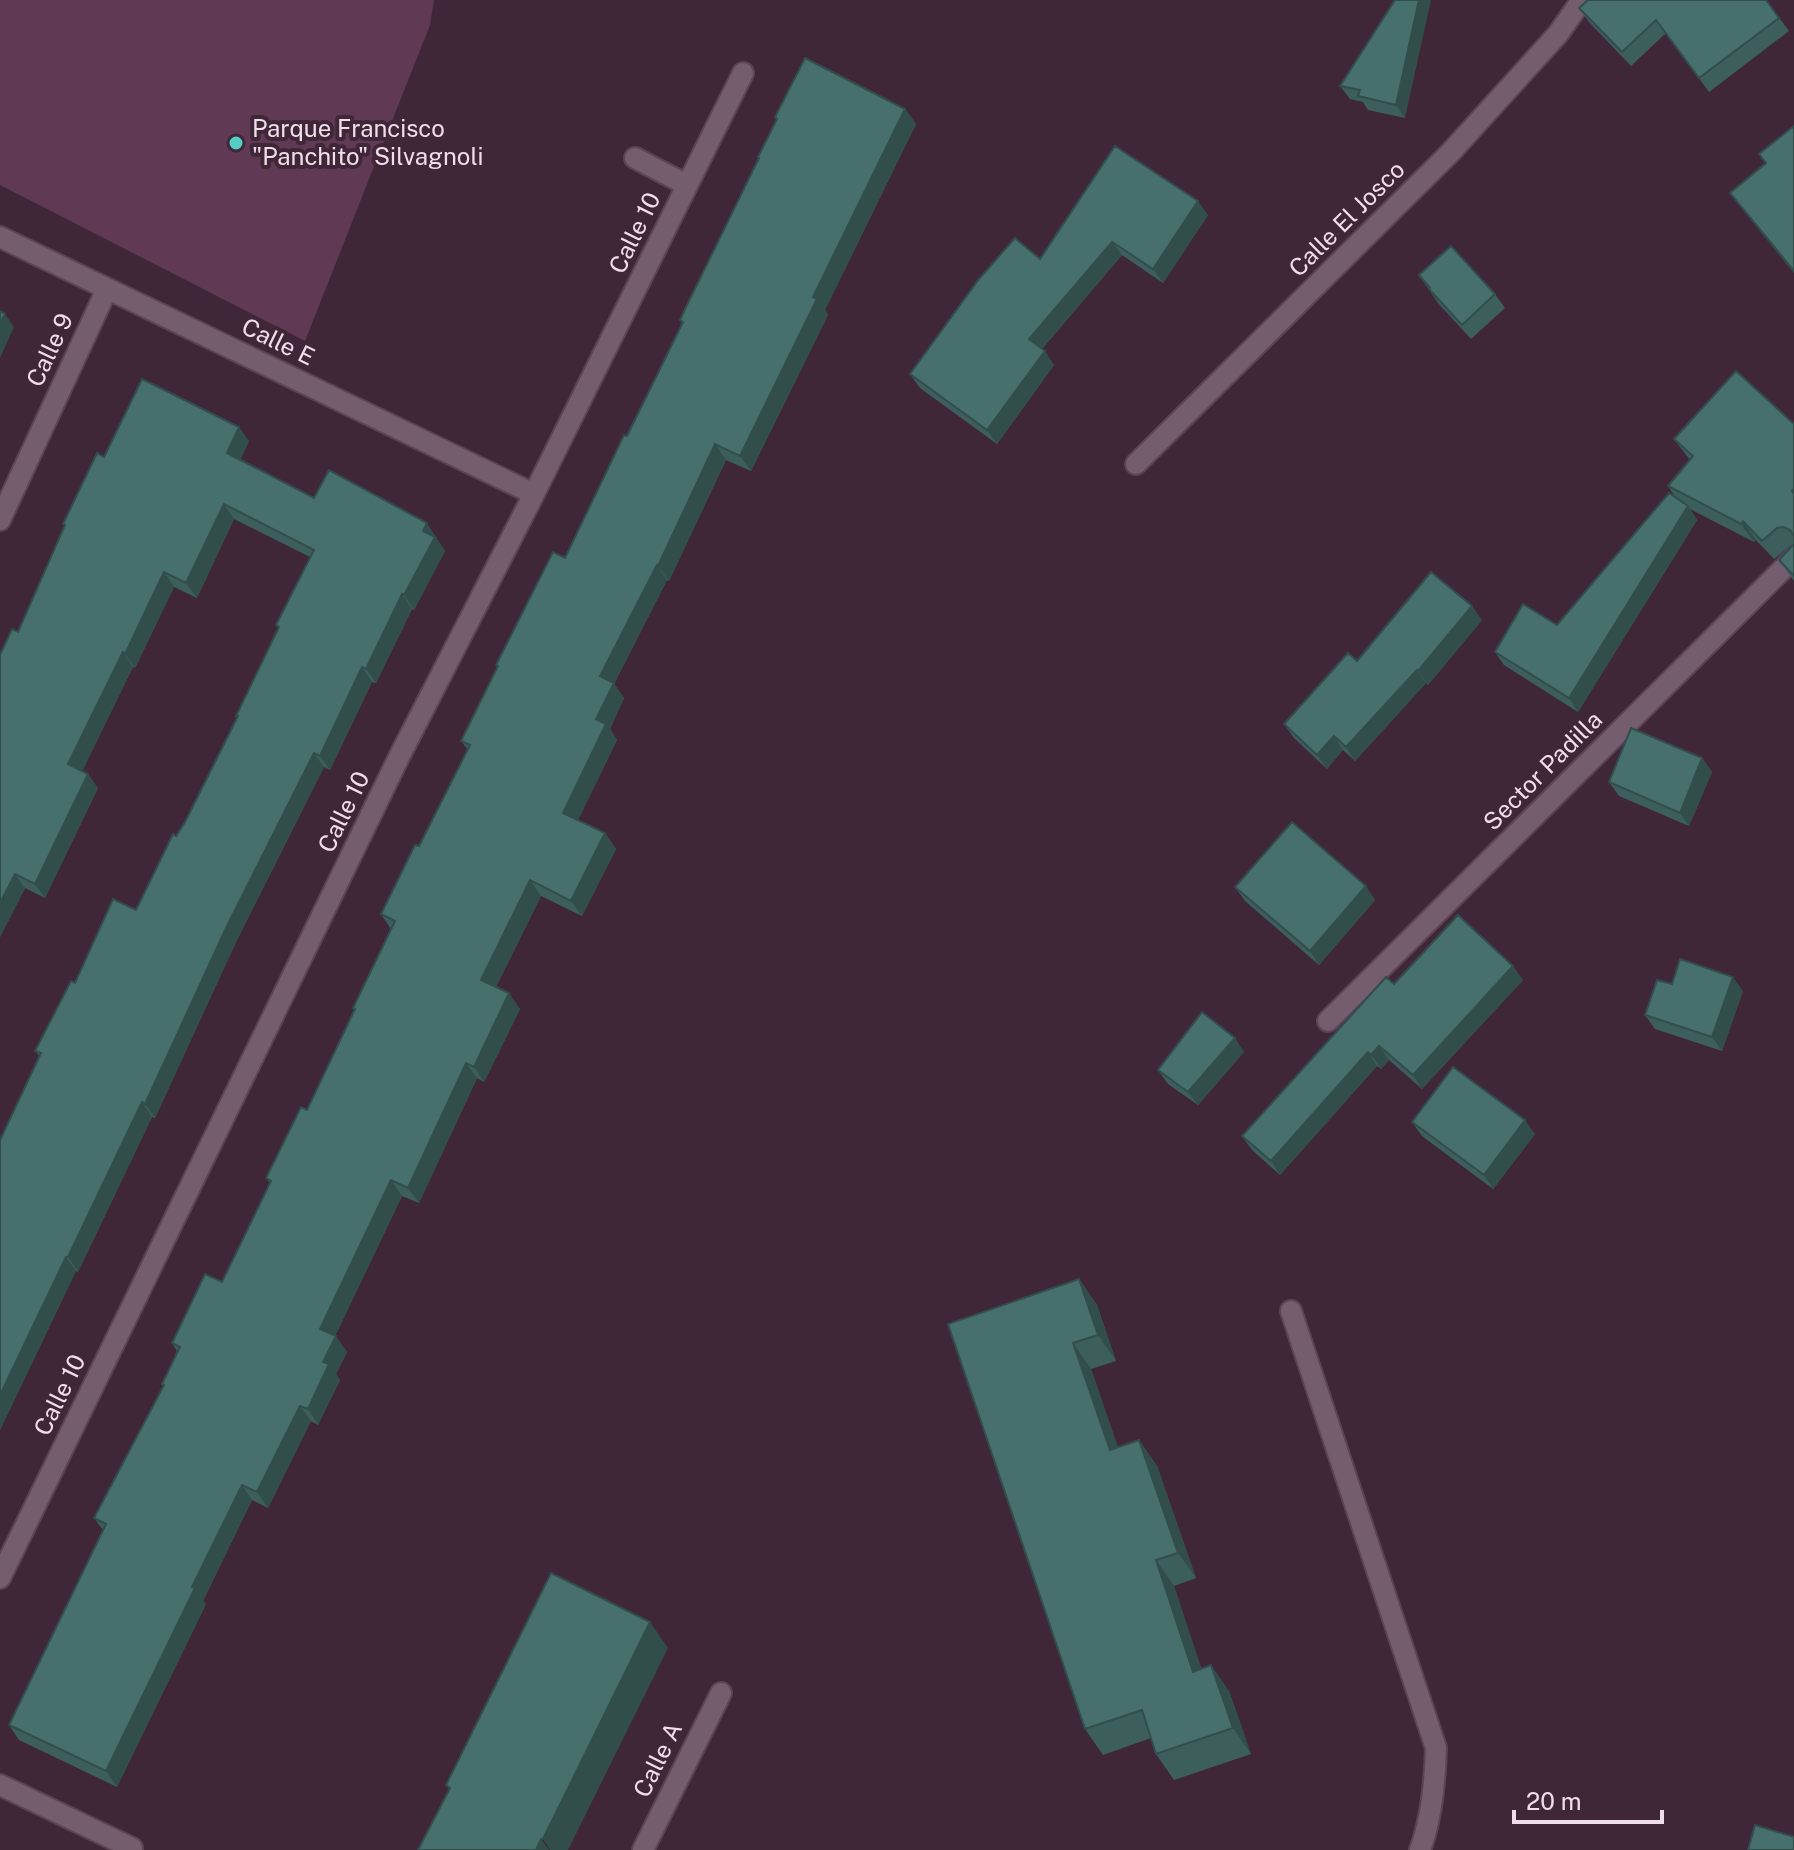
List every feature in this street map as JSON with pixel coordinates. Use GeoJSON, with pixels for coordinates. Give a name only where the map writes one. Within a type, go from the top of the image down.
{"type":"FeatureCollection","features":[{"type":"Feature","properties":{"kind":"street","name":"Calle El Josco"},"geometry":{"type":"LineString","coordinates":[[1136,464],[1450,153],[1558,34],[1582,0]]}},
{"type":"Feature","properties":{"kind":"street","name":"Calle 10"},"geometry":{"type":"LineString","coordinates":[[0,1578],[399,757],[534,494],[743,73]]}},
{"type":"Feature","properties":{"kind":"street"},"geometry":{"type":"LineString","coordinates":[[635,158],[687,185]]}},
{"type":"Feature","properties":{"kind":"street","name":"Calle E"},"geometry":{"type":"LineString","coordinates":[[0,237],[534,494]]}},
{"type":"Feature","properties":{"kind":"street","name":"Calle 9"},"geometry":{"type":"LineString","coordinates":[[0,520],[107,289]]}},
{"type":"Feature","properties":{"kind":"street","name":"Sector Padilla"},"geometry":{"type":"LineString","coordinates":[[1328,1021],[1794,558]]}},
{"type":"Feature","properties":{"kind":"street"},"geometry":{"type":"LineString","coordinates":[[1291,1311],[1436,1748],[1435,1781],[1420,1850]]}},
{"type":"Feature","properties":{"kind":"street","name":"Calle A"},"geometry":{"type":"LineString","coordinates":[[643,1850],[721,1693]]}},
{"type":"Feature","properties":{"kind":"street"},"geometry":{"type":"LineString","coordinates":[[0,1785],[132,1848]]}},
{"type":"Feature","properties":{"kind":"shaded area"},"geometry":{"type":"Polygon","coordinates":[[[0,0],[434,0],[430,25],[305,341],[0,185],[0,0]]]}},
{"type":"Feature","properties":{"kind":"building"},"geometry":{"type":"Polygon","coordinates":[[[1395,0],[1419,0],[1396,105],[1358,96],[1360,90],[1340,86],[1395,0]]]}},
{"type":"Feature","properties":{"kind":"building"},"geometry":{"type":"Polygon","coordinates":[[[1588,0],[1766,0],[1779,18],[1699,78],[1656,20],[1622,52],[1579,8],[1588,0]]]}},
{"type":"Feature","properties":{"kind":"building"},"geometry":{"type":"Polygon","coordinates":[[[805,58],[905,109],[740,456],[715,444],[658,566],[600,676],[614,683],[596,719],[606,724],[563,813],[605,833],[571,901],[530,880],[481,980],[509,993],[474,1067],[466,1063],[408,1188],[391,1180],[320,1329],[336,1336],[323,1362],[329,1364],[308,1409],[300,1406],[257,1492],[242,1485],[106,1771],[9,1725],[106,1524],[94,1518],[164,1385],[180,1347],[172,1343],[205,1274],[222,1282],[271,1181],[266,1178],[301,1107],[307,1110],[395,921],[381,914],[470,745],[461,741],[496,665],[553,552],[565,558],[683,322],[680,320],[685,309],[805,58]]]}},
{"type":"Feature","properties":{"kind":"building"},"geometry":{"type":"Polygon","coordinates":[[[1794,126],[1794,271],[1730,193],[1766,163],[1759,154],[1794,126]]]}},
{"type":"Feature","properties":{"kind":"building"},"geometry":{"type":"Polygon","coordinates":[[[1115,146],[1198,201],[1153,269],[1112,242],[1029,339],[1045,351],[987,430],[910,374],[979,279],[1015,238],[1040,259],[1115,146]]]}},
{"type":"Feature","properties":{"kind":"building"},"geometry":{"type":"Polygon","coordinates":[[[1451,246],[1495,294],[1462,325],[1419,275],[1451,246]]]}},
{"type":"Feature","properties":{"kind":"building"},"geometry":{"type":"Polygon","coordinates":[[[1736,371],[1794,424],[1794,536],[1784,527],[1777,528],[1762,541],[1743,521],[1741,524],[1668,486],[1693,456],[1674,439],[1736,371]]]}},
{"type":"Feature","properties":{"kind":"building"},"geometry":{"type":"Polygon","coordinates":[[[142,379],[239,427],[227,453],[314,498],[329,470],[427,523],[423,531],[435,537],[402,594],[366,669],[362,667],[320,756],[314,753],[226,928],[145,1104],[142,1102],[0,1395],[0,1140],[41,1053],[35,1051],[71,981],[75,983],[113,899],[136,910],[173,834],[176,836],[185,822],[238,716],[279,627],[276,625],[314,550],[224,504],[186,583],[164,572],[125,654],[123,652],[68,764],[88,774],[35,884],[15,874],[0,903],[0,655],[12,629],[18,632],[63,524],[97,453],[104,457],[142,379]]]}},
{"type":"Feature","properties":{"kind":"building"},"geometry":{"type":"Polygon","coordinates":[[[1669,493],[1688,506],[1569,698],[1495,652],[1523,604],[1557,625],[1669,493]]]}},
{"type":"Feature","properties":{"kind":"building"},"geometry":{"type":"Polygon","coordinates":[[[1794,544],[1794,576],[1779,560],[1794,544]]]}},
{"type":"Feature","properties":{"kind":"building"},"geometry":{"type":"Polygon","coordinates":[[[1431,572],[1472,606],[1418,671],[1346,747],[1334,736],[1317,755],[1284,724],[1348,653],[1357,661],[1431,572]]]}},
{"type":"Feature","properties":{"kind":"building"},"geometry":{"type":"Polygon","coordinates":[[[1631,728],[1702,758],[1680,813],[1609,782],[1631,728]]]}},
{"type":"Feature","properties":{"kind":"building"},"geometry":{"type":"Polygon","coordinates":[[[1292,822],[1366,886],[1310,951],[1235,887],[1292,822]]]}},
{"type":"Feature","properties":{"kind":"building"},"geometry":{"type":"Polygon","coordinates":[[[1458,915],[1513,966],[1413,1075],[1379,1046],[1371,1055],[1368,1052],[1271,1161],[1242,1136],[1386,977],[1394,984],[1458,915]]]}},
{"type":"Feature","properties":{"kind":"building"},"geometry":{"type":"Polygon","coordinates":[[[1680,959],[1733,977],[1712,1037],[1645,1015],[1657,980],[1672,984],[1680,959]]]}},
{"type":"Feature","properties":{"kind":"building"},"geometry":{"type":"Polygon","coordinates":[[[1202,1012],[1235,1038],[1188,1092],[1158,1070],[1202,1012]]]}},
{"type":"Feature","properties":{"kind":"building"},"geometry":{"type":"Polygon","coordinates":[[[1453,1067],[1525,1120],[1484,1175],[1412,1122],[1453,1067]]]}},
{"type":"Feature","properties":{"kind":"building"},"geometry":{"type":"Polygon","coordinates":[[[1079,1279],[1098,1335],[1073,1343],[1110,1450],[1139,1440],[1178,1553],[1156,1560],[1193,1672],[1211,1665],[1233,1728],[1156,1754],[1142,1710],[1085,1729],[948,1324],[1079,1279]]]}},
{"type":"Feature","properties":{"kind":"building"},"geometry":{"type":"Polygon","coordinates":[[[551,1573],[650,1622],[536,1850],[418,1850],[450,1788],[446,1785],[551,1573]]]}},
{"type":"Feature","properties":{"kind":"building"},"geometry":{"type":"Polygon","coordinates":[[[1755,1825],[1794,1837],[1794,1850],[1748,1850],[1755,1825]]]}},
{"type":"Feature","properties":{"kind":"place","name":"Parque Francisco \"Panchito\" Silvagnoli"},"geometry":{"type":"Point","coordinates":[236,143]}}]}
